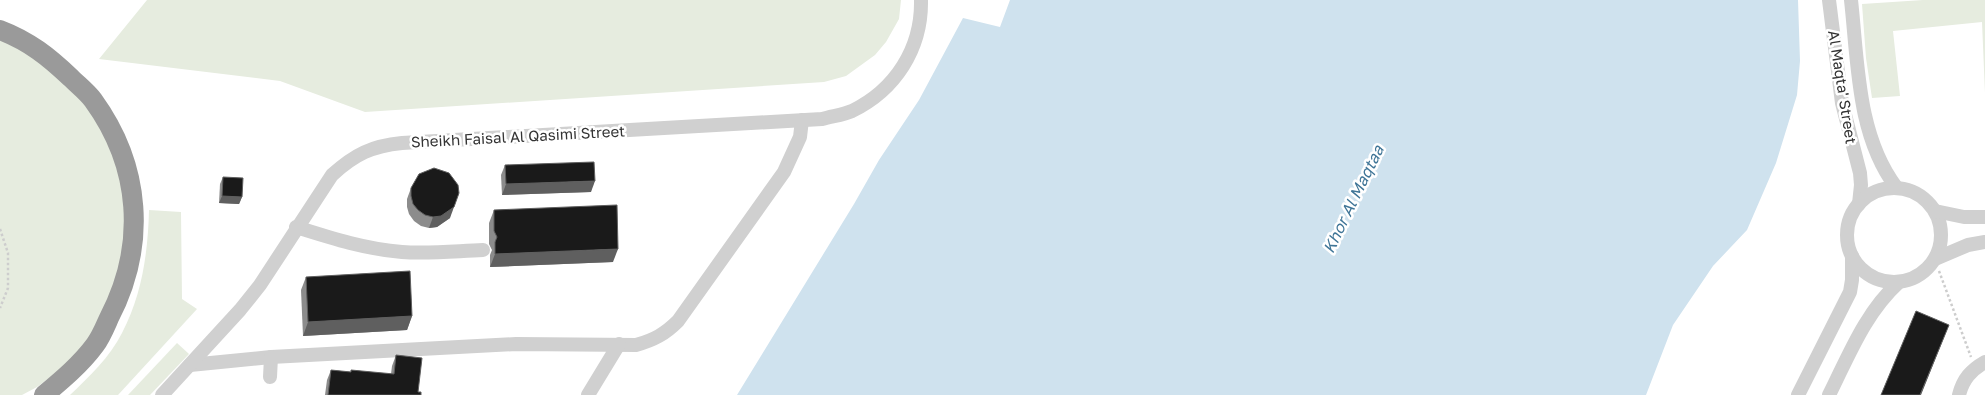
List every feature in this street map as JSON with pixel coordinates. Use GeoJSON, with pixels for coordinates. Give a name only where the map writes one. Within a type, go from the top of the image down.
{"type":"FeatureCollection","features":[{"type":"Feature","properties":{"kind":"highway"},"geometry":{"type":"LineString","coordinates":[[0,30],[14,35],[48,56],[92,99],[112,131],[127,166],[135,210],[130,262],[115,306],[95,344],[72,372],[44,395]]}},
{"type":"Feature","properties":{"kind":"street","name":"Sheikh Faisal Al Qasimi Street"},"geometry":{"type":"LineString","coordinates":[[162,395],[260,285],[296,227],[332,175],[346,161],[364,151],[382,145],[822,119],[850,112],[875,98],[896,79],[911,54],[919,27],[921,0]]}},
{"type":"Feature","properties":{"kind":"street","name":"Al Maqta' Street"},"geometry":{"type":"LineString","coordinates":[[1829,0],[1842,103],[1860,173],[1860,204]]}},
{"type":"Feature","properties":{"kind":"street","name":"Al Maqta' Street"},"geometry":{"type":"LineString","coordinates":[[1851,0],[1867,126],[1880,164],[1896,187]]}},
{"type":"Feature","properties":{"kind":"street"},"geometry":{"type":"LineString","coordinates":[[190,365],[271,357],[516,344],[636,345],[652,341],[666,333],[678,321],[784,172],[800,137],[802,120]]}},
{"type":"Feature","properties":{"kind":"street"},"geometry":{"type":"LineString","coordinates":[[1798,395],[1850,292],[1852,256],[1847,238],[1850,220],[1860,204],[1876,193],[1896,187],[1910,191],[1924,199],[1935,211],[1940,227],[1941,243],[1935,259],[1925,270],[1913,278],[1899,282],[1880,280],[1864,271],[1852,256]]}},
{"type":"Feature","properties":{"kind":"street"},"geometry":{"type":"LineString","coordinates":[[1935,211],[1964,217],[1985,217]]}},
{"type":"Feature","properties":{"kind":"street"},"geometry":{"type":"LineString","coordinates":[[296,227],[358,245],[394,251],[423,253],[483,250]]}},
{"type":"Feature","properties":{"kind":"street"},"geometry":{"type":"LineString","coordinates":[[1935,259],[1968,245],[1985,242]]}},
{"type":"Feature","properties":{"kind":"street"},"geometry":{"type":"LineString","coordinates":[[1829,395],[1869,316],[1883,297],[1899,282]]}},
{"type":"Feature","properties":{"kind":"street"},"geometry":{"type":"LineString","coordinates":[[588,395],[619,344]]}},
{"type":"Feature","properties":{"kind":"street"},"geometry":{"type":"LineString","coordinates":[[270,377],[271,357]]}},
{"type":"Feature","properties":{"kind":"street"},"geometry":{"type":"LineString","coordinates":[[1960,395],[1962,386],[1982,367]]}},
{"type":"Feature","properties":{"kind":"path"},"geometry":{"type":"LineString","coordinates":[[0,229],[8,253],[8,288],[0,308]]}},
{"type":"Feature","properties":{"kind":"path"},"geometry":{"type":"LineString","coordinates":[[1935,259],[1982,367]]}},
{"type":"Feature","properties":{"kind":"shaded area"},"geometry":{"type":"Polygon","coordinates":[[[147,0],[901,0],[899,19],[886,42],[875,55],[846,76],[824,82],[365,112],[280,81],[99,59],[147,0]]]}},
{"type":"Feature","properties":{"kind":"shaded area"},"geometry":{"type":"Polygon","coordinates":[[[1923,0],[1985,0],[1985,93],[1982,22],[1893,31],[1900,96],[1872,98],[1866,58],[1862,4],[1923,0]]]}},
{"type":"Feature","properties":{"kind":"shaded area"},"geometry":{"type":"Polygon","coordinates":[[[0,37],[54,63],[111,136],[128,202],[123,268],[87,343],[61,369],[37,387],[22,395],[0,395],[0,37]]]}},
{"type":"Feature","properties":{"kind":"shaded area"},"geometry":{"type":"Polygon","coordinates":[[[149,210],[181,212],[182,299],[197,309],[118,395],[70,395],[92,374],[105,358],[117,342],[129,319],[143,273],[149,210]]]}},
{"type":"Feature","properties":{"kind":"shaded area"},"geometry":{"type":"Polygon","coordinates":[[[177,343],[189,354],[150,395],[128,395],[177,343]]]}},
{"type":"Feature","properties":{"kind":"water","name":"Khor Al Maqtaa"},"geometry":{"type":"Polygon","coordinates":[[[1010,0],[1798,0],[1800,61],[1797,95],[1776,163],[1747,230],[1713,266],[1673,325],[1646,395],[737,395],[879,160],[919,100],[963,18],[1000,27],[1010,0]]]}},
{"type":"Feature","properties":{"kind":"building"},"geometry":{"type":"Polygon","coordinates":[[[594,162],[595,181],[506,184],[505,165],[594,162]]]}},
{"type":"Feature","properties":{"kind":"building"},"geometry":{"type":"Polygon","coordinates":[[[434,168],[449,173],[458,185],[459,193],[454,207],[441,216],[433,217],[425,215],[413,204],[411,188],[419,174],[434,168]]]}},
{"type":"Feature","properties":{"kind":"building"},"geometry":{"type":"Polygon","coordinates":[[[223,177],[243,178],[242,197],[222,196],[223,177]]]}},
{"type":"Feature","properties":{"kind":"building"},"geometry":{"type":"Polygon","coordinates":[[[617,205],[618,249],[495,254],[497,237],[494,231],[494,210],[617,205]]]}},
{"type":"Feature","properties":{"kind":"building"},"geometry":{"type":"Polygon","coordinates":[[[410,271],[412,316],[308,322],[306,277],[410,271]]]}},
{"type":"Feature","properties":{"kind":"building"},"geometry":{"type":"Polygon","coordinates":[[[1916,311],[1949,325],[1920,395],[1881,395],[1916,311]]]}},
{"type":"Feature","properties":{"kind":"building"},"geometry":{"type":"Polygon","coordinates":[[[396,355],[422,358],[418,392],[421,392],[421,395],[328,395],[331,370],[394,374],[396,355]]]}}]}
